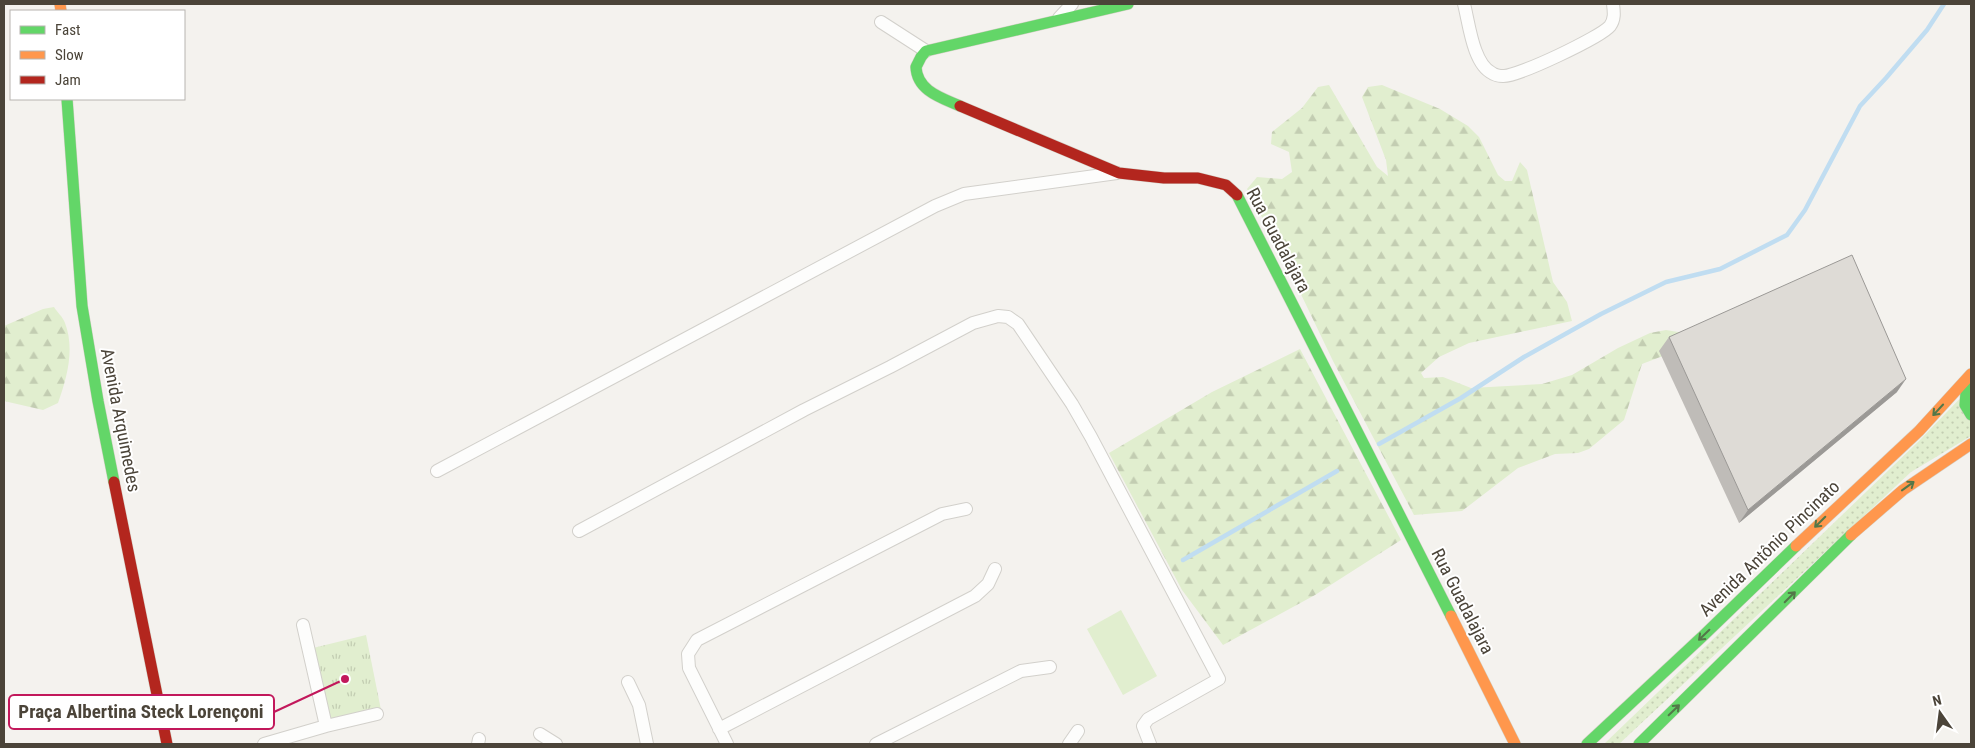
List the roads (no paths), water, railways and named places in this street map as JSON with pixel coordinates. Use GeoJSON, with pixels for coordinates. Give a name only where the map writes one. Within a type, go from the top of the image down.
{"type":"FeatureCollection","features":[{"type":"Feature","properties":{"kind":"main road"},"geometry":{"type":"LineString","coordinates":[[926,51],[1059,18],[1128,4]]}},
{"type":"Feature","properties":{"kind":"main road","name":"Rua Guadalajara"},"geometry":{"type":"LineString","coordinates":[[926,51],[917,59],[915,72],[921,84],[930,93],[1119,173],[1164,178],[1198,178],[1226,184],[1240,197],[1515,744]]}},
{"type":"Feature","properties":{"kind":"main road","name":"Avenida Arquimedes"},"geometry":{"type":"LineString","coordinates":[[67,100],[82,306],[98,401],[167,744]]}},
{"type":"Feature","properties":{"kind":"main road","name":"Avenida Antônio Pincinato"},"geometry":{"type":"LineString","coordinates":[[1587,744],[1704,635],[1832,510],[1919,431],[1971,374]]}},
{"type":"Feature","properties":{"kind":"main road"},"geometry":{"type":"LineString","coordinates":[[1971,387],[1966,392],[1965,405],[1971,415]]}},
{"type":"Feature","properties":{"kind":"main road"},"geometry":{"type":"LineString","coordinates":[[1639,744],[1863,524],[1903,490],[1971,444]]}},
{"type":"Feature","properties":{"kind":"street"},"geometry":{"type":"LineString","coordinates":[[1059,18],[1072,4]]}},
{"type":"Feature","properties":{"kind":"street"},"geometry":{"type":"LineString","coordinates":[[1464,4],[1475,50],[1482,65],[1491,73],[1503,76],[1520,73],[1596,36],[1609,26],[1614,16],[1613,4]]}},
{"type":"Feature","properties":{"kind":"street"},"geometry":{"type":"LineString","coordinates":[[881,22],[926,51]]}},
{"type":"Feature","properties":{"kind":"street"},"geometry":{"type":"LineString","coordinates":[[437,471],[935,206],[964,194],[1119,173]]}},
{"type":"Feature","properties":{"kind":"street"},"geometry":{"type":"LineString","coordinates":[[579,531],[804,410],[973,323],[998,316],[1008,317],[1018,324],[1035,347],[1072,404],[1219,678],[1148,719],[1143,726],[1150,744]]}},
{"type":"Feature","properties":{"kind":"street"},"geometry":{"type":"LineString","coordinates":[[727,744],[689,668],[688,654],[697,640],[942,514],[966,509]]}},
{"type":"Feature","properties":{"kind":"street"},"geometry":{"type":"LineString","coordinates":[[719,729],[975,596],[988,584],[995,569]]}},
{"type":"Feature","properties":{"kind":"street"},"geometry":{"type":"LineString","coordinates":[[303,625],[326,726]]}},
{"type":"Feature","properties":{"kind":"street"},"geometry":{"type":"LineString","coordinates":[[876,744],[1021,671],[1050,667]]}},
{"type":"Feature","properties":{"kind":"street"},"geometry":{"type":"LineString","coordinates":[[628,682],[639,705],[647,744]]}},
{"type":"Feature","properties":{"kind":"street"},"geometry":{"type":"LineString","coordinates":[[264,744],[377,714]]}},
{"type":"Feature","properties":{"kind":"street"},"geometry":{"type":"LineString","coordinates":[[1069,744],[1078,731]]}},
{"type":"Feature","properties":{"kind":"street"},"geometry":{"type":"LineString","coordinates":[[540,734],[556,744]]}},
{"type":"Feature","properties":{"kind":"waterway"},"geometry":{"type":"LineString","coordinates":[[1379,444],[1461,398],[1524,357],[1601,314],[1666,282],[1720,269],[1787,235],[1805,210],[1860,106],[1927,30],[1944,4]]}},
{"type":"Feature","properties":{"kind":"waterway"},"geometry":{"type":"LineString","coordinates":[[1183,560],[1337,471]]}},
{"type":"Feature","properties":{"kind":"place","name":"Praça Albertina Steck Lorençoni"},"geometry":{"type":"Point","coordinates":[345,679]}}]}
